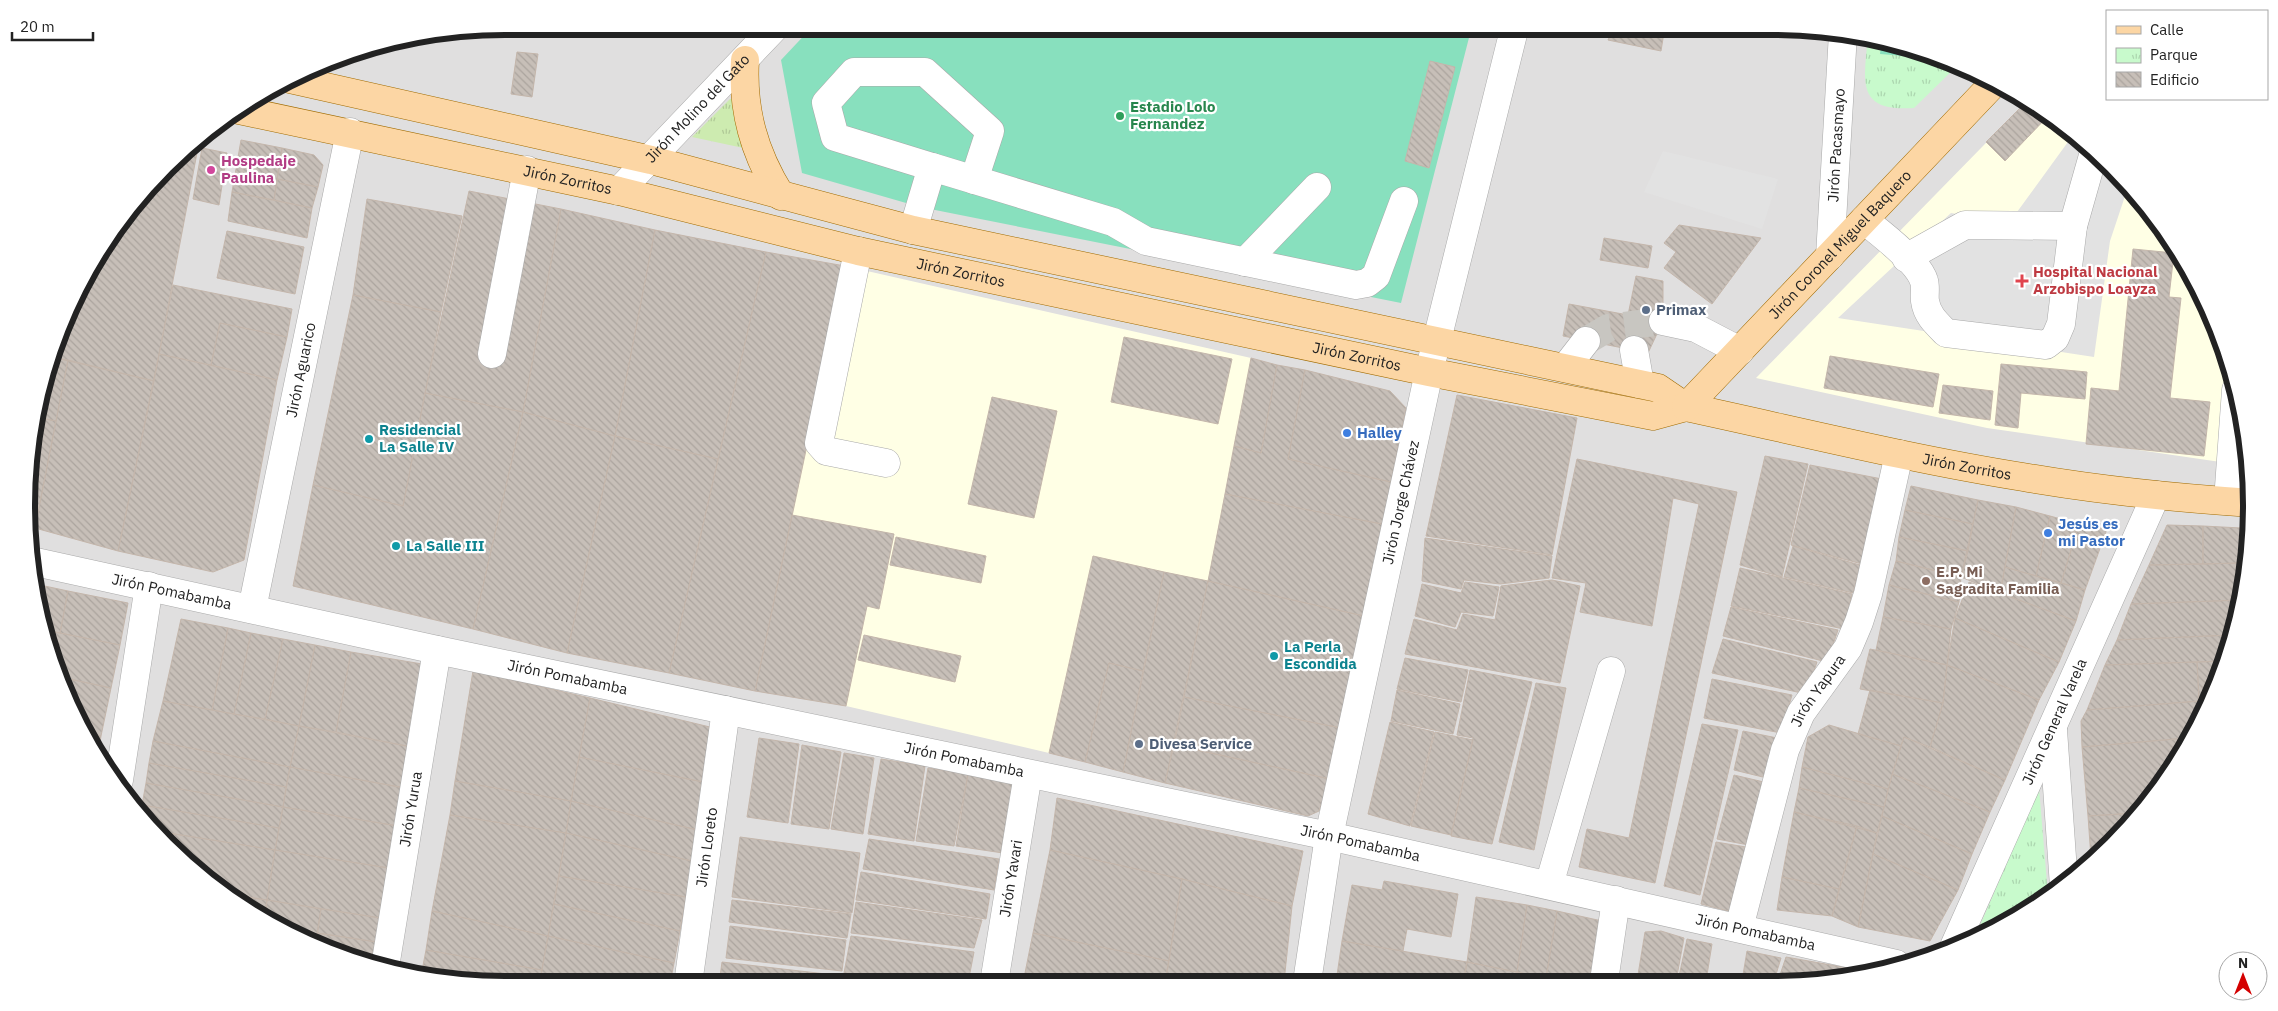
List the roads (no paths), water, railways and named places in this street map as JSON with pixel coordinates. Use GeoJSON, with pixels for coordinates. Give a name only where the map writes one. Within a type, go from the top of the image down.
{"type":"FeatureCollection","features":[{"type":"Feature","properties":{"kind":"main road"},"geometry":{"type":"LineString","coordinates":[[745,60],[745,93],[750,126],[760,157],[781,196]]}},
{"type":"Feature","properties":{"kind":"main road","name":"Jirón Zorritos"},"geometry":{"type":"LineString","coordinates":[[301,82],[650,160],[913,230],[1658,388],[1686,406],[1899,454],[2022,477],[2156,496],[2240,502]]}},
{"type":"Feature","properties":{"kind":"main road","name":"Jirón Coronel Miguel Baquero"},"geometry":{"type":"LineString","coordinates":[[1686,406],[1989,88]]}},
{"type":"Feature","properties":{"kind":"main road","name":"Jirón Zorritos"},"geometry":{"type":"LineString","coordinates":[[248,112],[527,170],[858,251],[1429,372],[1653,416],[1686,406]]}},
{"type":"Feature","properties":{"kind":"street","name":"Jirón Molino del Gato"},"geometry":{"type":"LineString","coordinates":[[619,191],[768,35]]}},
{"type":"Feature","properties":{"kind":"street","name":"Jirón Jorge Chávez"},"geometry":{"type":"LineString","coordinates":[[1309,976],[1329,836],[1429,372],[1513,35]]}},
{"type":"Feature","properties":{"kind":"street","name":"Jirón Pacasmayo"},"geometry":{"type":"LineString","coordinates":[[1830,256],[1843,40]]}},
{"type":"Feature","properties":{"kind":"street"},"geometry":{"type":"LineString","coordinates":[[974,180],[990,131],[925,72],[854,72],[826,103],[835,137],[974,180],[1113,222],[1146,241],[1356,285],[1367,283],[1376,276],[1404,201]]}},
{"type":"Feature","properties":{"kind":"street","name":"Jirón Aguarico"},"geometry":{"type":"LineString","coordinates":[[252,609],[350,132]]}},
{"type":"Feature","properties":{"kind":"street"},"geometry":{"type":"LineString","coordinates":[[1864,220],[1890,240],[1918,270],[1924,282],[1925,302],[1930,317],[1946,333],[2046,345],[2056,338],[2061,324],[2073,226],[2092,160]]}},
{"type":"Feature","properties":{"kind":"street"},"geometry":{"type":"LineString","coordinates":[[913,230],[932,167]]}},
{"type":"Feature","properties":{"kind":"street"},"geometry":{"type":"LineString","coordinates":[[492,354],[527,170]]}},
{"type":"Feature","properties":{"kind":"street"},"geometry":{"type":"LineString","coordinates":[[1246,262],[1316,187]]}},
{"type":"Feature","properties":{"kind":"street"},"geometry":{"type":"LineString","coordinates":[[1906,258],[1965,225],[2073,226]]}},
{"type":"Feature","properties":{"kind":"street"},"geometry":{"type":"LineString","coordinates":[[858,251],[819,443],[826,451],[886,463]]}},
{"type":"Feature","properties":{"kind":"street"},"geometry":{"type":"LineString","coordinates":[[1663,321],[1696,328],[1740,351]]}},
{"type":"Feature","properties":{"kind":"street"},"geometry":{"type":"LineString","coordinates":[[1565,368],[1586,341]]}},
{"type":"Feature","properties":{"kind":"street"},"geometry":{"type":"LineString","coordinates":[[1634,350],[1640,384]]}},
{"type":"Feature","properties":{"kind":"street"},"geometry":{"type":"LineString","coordinates":[[2238,436],[2240,502]]}},
{"type":"Feature","properties":{"kind":"street","name":"Jirón Yapura"},"geometry":{"type":"LineString","coordinates":[[1739,928],[1785,750],[1801,713],[1848,648],[1859,622],[1868,594],[1899,454]]}},
{"type":"Feature","properties":{"kind":"street","name":"Jirón General Varela"},"geometry":{"type":"LineString","coordinates":[[1958,938],[2156,496]]}},
{"type":"Feature","properties":{"kind":"street","name":"Jirón Pomabamba"},"geometry":{"type":"LineString","coordinates":[[39,563],[437,650],[1329,836],[1886,962]]}},
{"type":"Feature","properties":{"kind":"street"},"geometry":{"type":"LineString","coordinates":[[120,775],[149,586]]}},
{"type":"Feature","properties":{"kind":"street","name":"Jirón Yurua"},"geometry":{"type":"LineString","coordinates":[[386,961],[437,650]]}},
{"type":"Feature","properties":{"kind":"street"},"geometry":{"type":"LineString","coordinates":[[1549,885],[1611,671]]}},
{"type":"Feature","properties":{"kind":"street","name":"Jirón Loreto"},"geometry":{"type":"LineString","coordinates":[[689,976],[726,710]]}},
{"type":"Feature","properties":{"kind":"street"},"geometry":{"type":"LineString","coordinates":[[2053,727],[2063,875]]}},
{"type":"Feature","properties":{"kind":"street","name":"Jirón Yavari"},"geometry":{"type":"LineString","coordinates":[[995,976],[1028,774]]}},
{"type":"Feature","properties":{"kind":"street"},"geometry":{"type":"LineString","coordinates":[[1605,976],[1616,900]]}},
{"type":"Feature","properties":{"kind":"tunnel"},"geometry":{"type":"LineString","coordinates":[[1586,341],[1608,328],[1663,321]]}},
{"type":"Feature","properties":{"kind":"place","name":"Estadio Lolo Fernandez"},"geometry":{"type":"Point","coordinates":[1120,116]}},
{"type":"Feature","properties":{"kind":"place","name":"Hospedaje Paulina"},"geometry":{"type":"Point","coordinates":[211,170]}},
{"type":"Feature","properties":{"kind":"place","name":"Hospital Nacional Arzobispo Loayza"},"geometry":{"type":"Point","coordinates":[2022,281]}},
{"type":"Feature","properties":{"kind":"place","name":"Primax"},"geometry":{"type":"Point","coordinates":[1646,310]}},
{"type":"Feature","properties":{"kind":"place","name":"Halley"},"geometry":{"type":"Point","coordinates":[1347,433]}},
{"type":"Feature","properties":{"kind":"place","name":"Residencial La Salle IV"},"geometry":{"type":"Point","coordinates":[369,439]}},
{"type":"Feature","properties":{"kind":"place","name":"Jesús es mi Pastor"},"geometry":{"type":"Point","coordinates":[2048,533]}},
{"type":"Feature","properties":{"kind":"place","name":"La Salle III"},"geometry":{"type":"Point","coordinates":[396,546]}},
{"type":"Feature","properties":{"kind":"place","name":"E.P. Mi Sagradita Familia"},"geometry":{"type":"Point","coordinates":[1926,581]}},
{"type":"Feature","properties":{"kind":"place","name":"La Perla Escondida"},"geometry":{"type":"Point","coordinates":[1274,656]}},
{"type":"Feature","properties":{"kind":"place","name":"Divesa Service"},"geometry":{"type":"Point","coordinates":[1139,744]}}]}
